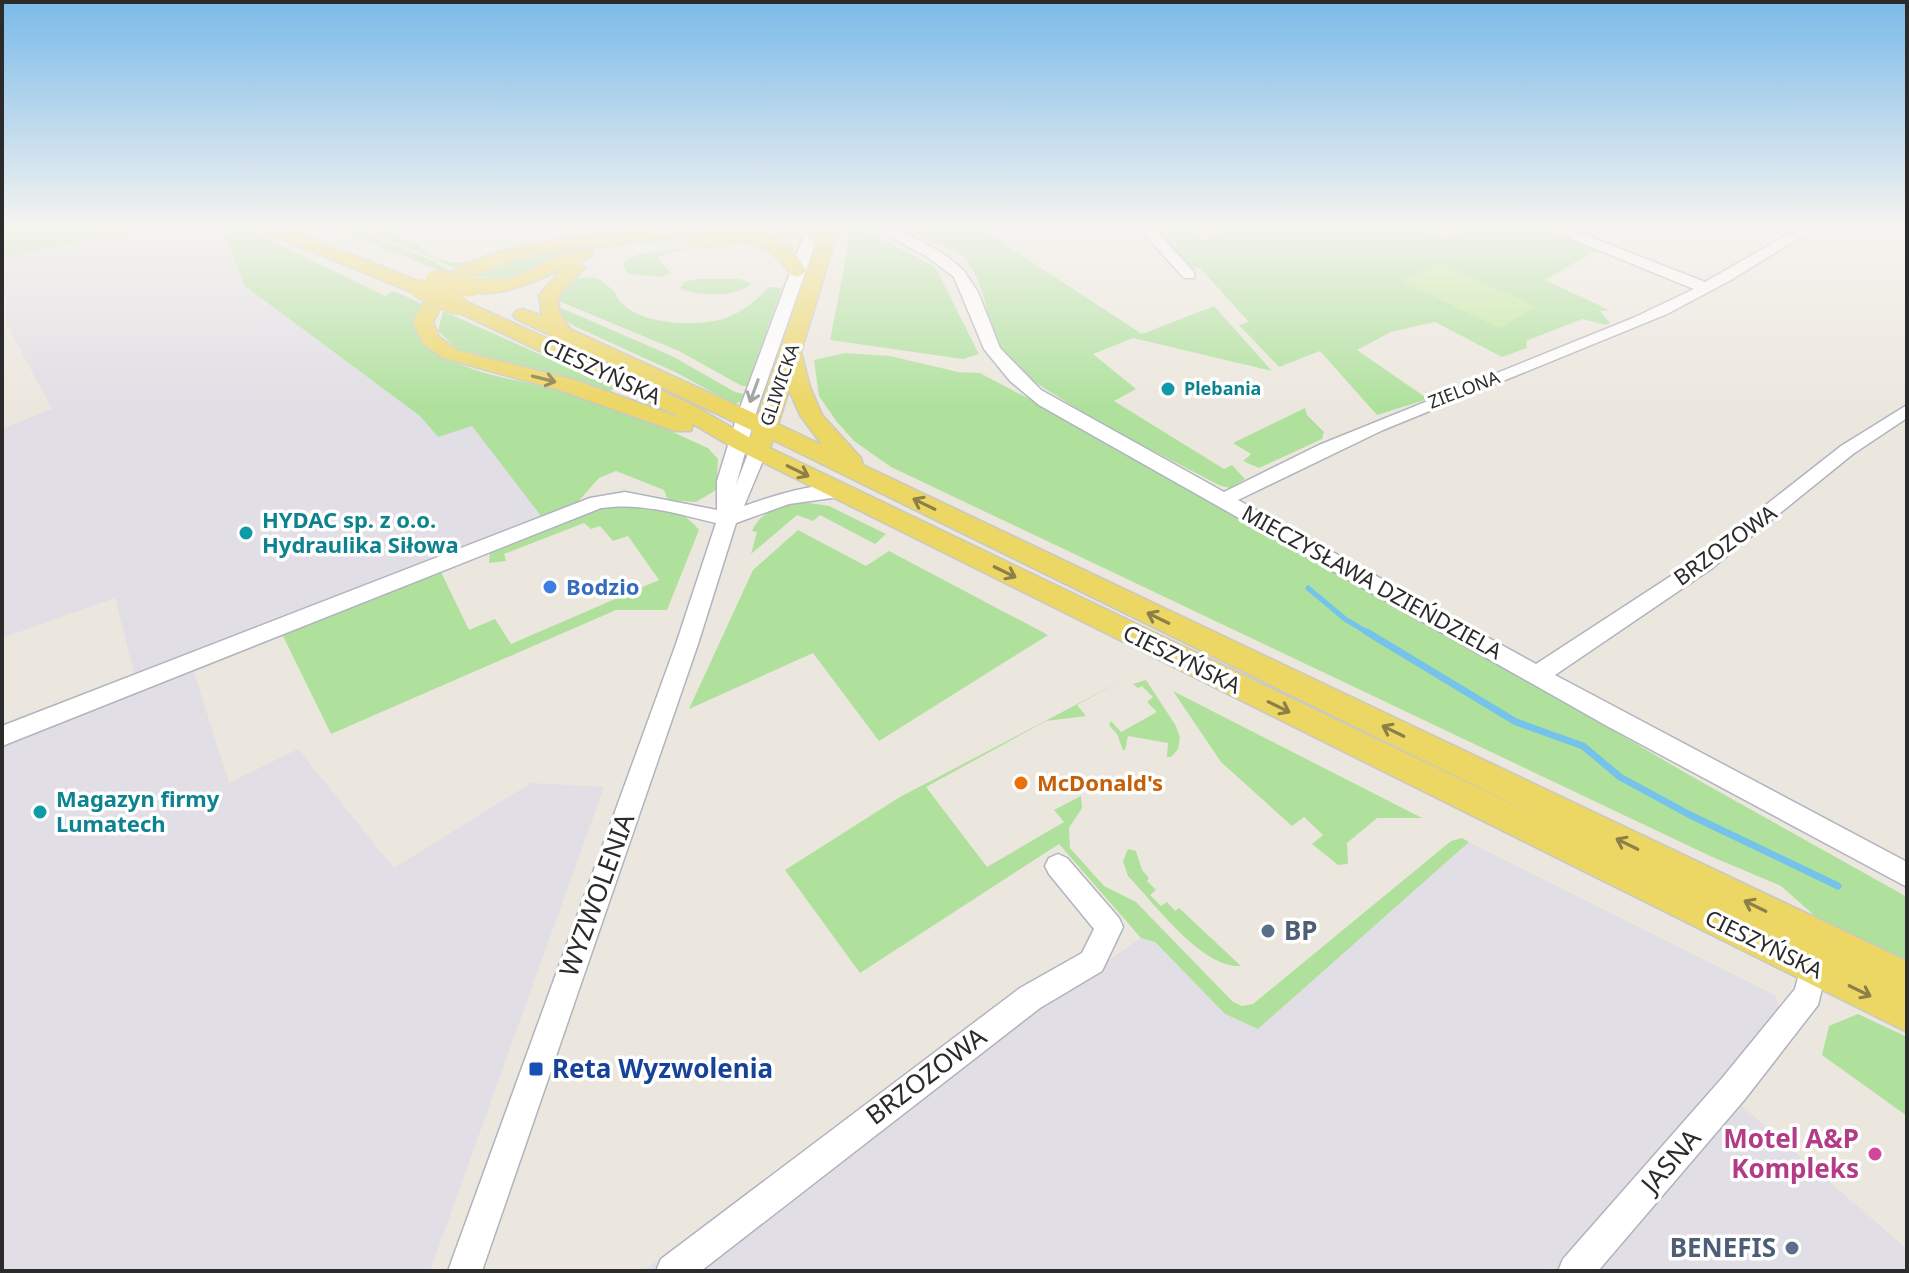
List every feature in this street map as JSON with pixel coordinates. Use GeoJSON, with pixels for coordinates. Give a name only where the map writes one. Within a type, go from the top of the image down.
{"type":"FeatureCollection","features":[{"type":"Feature","properties":{"kind":"main road"},"geometry":{"type":"LineString","coordinates":[[433,286],[466,295],[501,286]]}},
{"type":"Feature","properties":{"kind":"main road"},"geometry":{"type":"LineString","coordinates":[[447,286],[429,305],[423,322],[430,340],[450,354],[567,385],[669,423],[751,435]]}},
{"type":"Feature","properties":{"kind":"main road"},"geometry":{"type":"LineString","coordinates":[[555,286],[547,299],[550,317],[561,330]]}},
{"type":"Feature","properties":{"kind":"main road","name":"GLIWICKA"},"geometry":{"type":"LineString","coordinates":[[751,435],[791,353],[808,286]]}},
{"type":"Feature","properties":{"kind":"main road","name":"CIESZYŃSKA"},"geometry":{"type":"LineString","coordinates":[[466,295],[685,410],[751,435]]}},
{"type":"Feature","properties":{"kind":"main road","name":"CIESZYŃSKA"},"geometry":{"type":"LineString","coordinates":[[466,295],[561,330],[751,435],[1907,980]]}},
{"type":"Feature","properties":{"kind":"main road"},"geometry":{"type":"LineString","coordinates":[[791,353],[795,376],[809,414],[838,449],[853,484]]}},
{"type":"Feature","properties":{"kind":"main road","name":"CIESZYŃSKA"},"geometry":{"type":"LineString","coordinates":[[853,484],[1907,1014]]}},
{"type":"Feature","properties":{"kind":"street","name":"GLIWICKA"},"geometry":{"type":"LineString","coordinates":[[751,435],[794,286]]}},
{"type":"Feature","properties":{"kind":"street","name":"MIECZYSŁAWA DZIEŃDZIELA"},"geometry":{"type":"LineString","coordinates":[[967,286],[987,341],[1012,374],[1032,392],[1071,417],[1539,674],[1615,719],[1907,875]]}},
{"type":"Feature","properties":{"kind":"street"},"geometry":{"type":"LineString","coordinates":[[1702,286],[1706,288]]}},
{"type":"Feature","properties":{"kind":"street","name":"ZIELONA"},"geometry":{"type":"LineString","coordinates":[[1224,500],[1339,440],[1639,321],[1709,286]]}},
{"type":"Feature","properties":{"kind":"street","name":"BRZOZOWA"},"geometry":{"type":"LineString","coordinates":[[1539,674],[1704,564],[1847,450],[1907,410]]}},
{"type":"Feature","properties":{"kind":"street","name":"WYZWOLENIA"},"geometry":{"type":"LineString","coordinates":[[465,1271],[687,644],[727,519],[747,482],[751,435]]}},
{"type":"Feature","properties":{"kind":"street"},"geometry":{"type":"LineString","coordinates":[[2,736],[597,502],[625,498],[650,501],[727,519],[786,498],[853,484]]}},
{"type":"Feature","properties":{"kind":"street","name":"BRZOZOWA"},"geometry":{"type":"LineString","coordinates":[[673,1271],[1030,998],[1092,962],[1109,927],[1058,866]]}},
{"type":"Feature","properties":{"kind":"street","name":"JASNA"},"geometry":{"type":"LineString","coordinates":[[1575,1271],[1734,1088],[1808,995],[1813,968]]}},
{"type":"Feature","properties":{"kind":"shaded area"},"geometry":{"type":"Polygon","coordinates":[[[4,286],[246,286],[420,416],[438,437],[472,425],[541,516],[135,677],[115,598],[2,638],[2,429],[52,409],[7,325],[4,286]]]}},
{"type":"Feature","properties":{"kind":"shaded area"},"geometry":{"type":"Polygon","coordinates":[[[194,672],[229,783],[298,749],[394,868],[531,783],[604,787],[430,1271],[2,1271],[2,747],[194,672]]]}},
{"type":"Feature","properties":{"kind":"shaded area"},"geometry":{"type":"Polygon","coordinates":[[[1469,842],[1775,995],[1790,1044],[1742,1106],[1907,1249],[1907,1271],[1550,1271],[1546,1267],[1542,1271],[643,1271],[849,1123],[1035,1011],[1141,938],[1154,942],[1225,1014],[1258,1029],[1469,842]]]}},
{"type":"Feature","properties":{"kind":"green space"},"geometry":{"type":"Polygon","coordinates":[[[246,286],[365,286],[385,296],[394,291],[422,304],[417,317],[418,338],[435,352],[455,362],[499,376],[590,397],[708,448],[718,459],[716,490],[696,502],[668,500],[664,490],[616,471],[599,478],[576,504],[541,516],[472,426],[438,437],[420,416],[246,286]]]}},
{"type":"Feature","properties":{"kind":"green space"},"geometry":{"type":"Polygon","coordinates":[[[565,286],[608,286],[633,312],[648,318],[700,323],[739,312],[768,287],[782,288],[747,386],[679,351],[554,299],[565,286]]]}},
{"type":"Feature","properties":{"kind":"green space"},"geometry":{"type":"Polygon","coordinates":[[[681,286],[747,286],[717,294],[681,286]]]}},
{"type":"Feature","properties":{"kind":"green space"},"geometry":{"type":"Polygon","coordinates":[[[840,286],[945,286],[979,354],[963,359],[830,340],[840,286]]]}},
{"type":"Feature","properties":{"kind":"green space"},"geometry":{"type":"Polygon","coordinates":[[[980,286],[1069,286],[1142,334],[1214,306],[1272,371],[1133,338],[1093,354],[1136,389],[1114,401],[1224,469],[1232,465],[1245,479],[1230,488],[1221,486],[1100,422],[1022,372],[1003,352],[980,286]]]}},
{"type":"Feature","properties":{"kind":"green space"},"geometry":{"type":"Polygon","coordinates":[[[1217,286],[1559,286],[1609,310],[1600,311],[1610,323],[1606,325],[1582,319],[1526,341],[1527,348],[1502,357],[1435,322],[1391,332],[1357,350],[1428,399],[1377,415],[1320,351],[1279,367],[1239,325],[1249,322],[1217,286]]]}},
{"type":"Feature","properties":{"kind":"green space"},"geometry":{"type":"Polygon","coordinates":[[[1412,286],[1491,286],[1537,307],[1499,328],[1412,286]]]}},
{"type":"Feature","properties":{"kind":"green space"},"geometry":{"type":"Polygon","coordinates":[[[554,305],[672,356],[735,392],[744,394],[740,402],[734,404],[675,372],[574,326],[562,318],[554,305]]]}},
{"type":"Feature","properties":{"kind":"green space"},"geometry":{"type":"Polygon","coordinates":[[[443,311],[615,388],[609,392],[460,352],[438,331],[443,311]]]}},
{"type":"Feature","properties":{"kind":"green space"},"geometry":{"type":"Polygon","coordinates":[[[845,353],[890,356],[958,372],[980,373],[1216,498],[1691,776],[1907,897],[1907,961],[1816,917],[1781,886],[1710,856],[891,467],[854,441],[819,396],[814,360],[845,353]]]}},
{"type":"Feature","properties":{"kind":"green space"},"geometry":{"type":"Polygon","coordinates":[[[1305,408],[1307,415],[1324,432],[1322,439],[1259,468],[1243,461],[1251,454],[1233,443],[1305,408]]]}},
{"type":"Feature","properties":{"kind":"green space"},"geometry":{"type":"Polygon","coordinates":[[[796,501],[829,506],[886,534],[875,544],[820,515],[813,521],[797,515],[751,554],[757,532],[752,531],[760,519],[776,508],[796,501]]]}},
{"type":"Feature","properties":{"kind":"green space"},"geometry":{"type":"Polygon","coordinates":[[[602,505],[642,505],[667,509],[690,520],[699,530],[667,610],[616,610],[331,734],[282,634],[440,570],[469,630],[495,619],[511,644],[659,580],[628,536],[613,541],[600,526],[591,529],[584,523],[504,554],[506,561],[489,563],[490,551],[602,505]]]}},
{"type":"Feature","properties":{"kind":"green space"},"geometry":{"type":"Polygon","coordinates":[[[798,530],[866,566],[889,551],[1048,635],[879,741],[813,653],[689,709],[753,570],[798,530]]]}},
{"type":"Feature","properties":{"kind":"green space"},"geometry":{"type":"Polygon","coordinates":[[[1127,678],[1077,705],[1086,716],[1046,721],[926,787],[987,867],[1064,822],[1054,810],[1081,796],[1082,808],[1069,828],[1070,848],[1104,886],[1136,902],[1233,1002],[1242,1006],[1253,1004],[1451,841],[1462,838],[1469,842],[1258,1029],[1225,1014],[1155,942],[1141,938],[1059,844],[860,973],[785,870],[900,797],[1127,678]]]}},
{"type":"Feature","properties":{"kind":"green space"},"geometry":{"type":"Polygon","coordinates":[[[1146,680],[1176,726],[1180,738],[1178,749],[1171,757],[1167,757],[1168,743],[1128,736],[1123,750],[1117,734],[1109,725],[1111,721],[1121,732],[1157,712],[1147,702],[1153,697],[1142,686],[1138,688],[1133,684],[1146,680]]]}},
{"type":"Feature","properties":{"kind":"green space"},"geometry":{"type":"Polygon","coordinates":[[[1173,691],[1422,818],[1377,818],[1347,843],[1348,864],[1338,865],[1312,844],[1323,835],[1304,817],[1292,826],[1221,762],[1173,691]]]}},
{"type":"Feature","properties":{"kind":"green space"},"geometry":{"type":"Polygon","coordinates":[[[1128,849],[1136,851],[1142,870],[1149,878],[1147,881],[1156,890],[1150,895],[1161,906],[1167,902],[1175,911],[1179,908],[1241,966],[1211,957],[1165,917],[1128,876],[1123,861],[1128,849]]]}},
{"type":"Feature","properties":{"kind":"green space"},"geometry":{"type":"Polygon","coordinates":[[[1858,1014],[1907,1037],[1907,1116],[1822,1055],[1829,1026],[1858,1014]]]}},
{"type":"Feature","properties":{"kind":"waterway"},"geometry":{"type":"LineString","coordinates":[[1308,588],[1345,619],[1370,634]]}},
{"type":"Feature","properties":{"kind":"waterway"},"geometry":{"type":"LineString","coordinates":[[1367,632],[1516,722],[1583,746],[1620,777],[1690,815],[1838,886]]}},
{"type":"Feature","properties":{"kind":"place","name":"Plebania"},"geometry":{"type":"Point","coordinates":[1168,389]}},
{"type":"Feature","properties":{"kind":"place","name":"HYDAC sp. z o.o. Hydraulika Siłowa"},"geometry":{"type":"Point","coordinates":[246,533]}},
{"type":"Feature","properties":{"kind":"place","name":"Bodzio"},"geometry":{"type":"Point","coordinates":[550,587]}},
{"type":"Feature","properties":{"kind":"place","name":"McDonald's"},"geometry":{"type":"Point","coordinates":[1021,783]}},
{"type":"Feature","properties":{"kind":"place","name":"Magazyn firmy Lumatech"},"geometry":{"type":"Point","coordinates":[40,812]}},
{"type":"Feature","properties":{"kind":"place","name":"BP"},"geometry":{"type":"Point","coordinates":[1268,931]}},
{"type":"Feature","properties":{"kind":"place","name":"Reta Wyzwolenia"},"geometry":{"type":"Point","coordinates":[536,1069]}},
{"type":"Feature","properties":{"kind":"place","name":"Motel A&P Kompleks"},"geometry":{"type":"Point","coordinates":[1875,1154]}},
{"type":"Feature","properties":{"kind":"place","name":"BENEFIS"},"geometry":{"type":"Point","coordinates":[1792,1248]}}]}
